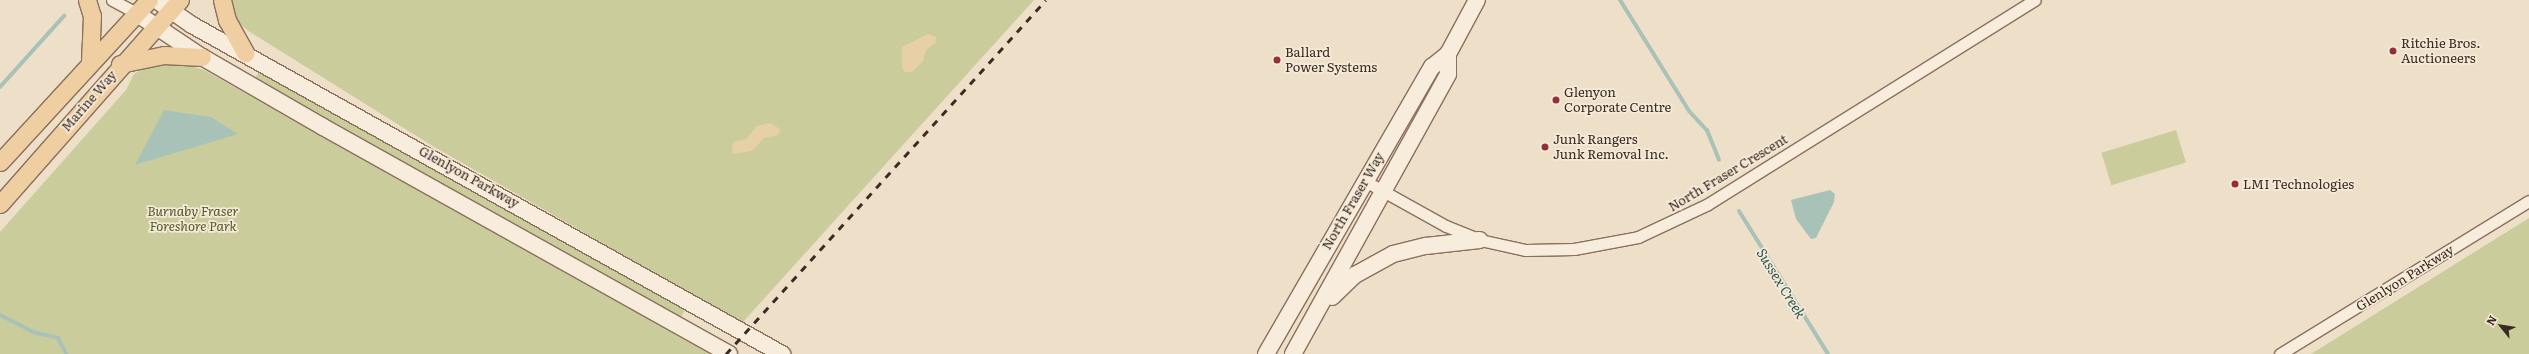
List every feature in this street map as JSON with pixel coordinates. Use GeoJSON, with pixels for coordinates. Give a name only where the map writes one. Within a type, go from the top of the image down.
{"type":"FeatureCollection","features":[{"type":"Feature","properties":{"kind":"main road"},"geometry":{"type":"LineString","coordinates":[[86,0],[92,16],[90,61]]}},
{"type":"Feature","properties":{"kind":"main road","name":"Marine Way"},"geometry":{"type":"LineString","coordinates":[[0,162],[90,61],[148,0]]}},
{"type":"Feature","properties":{"kind":"main road"},"geometry":{"type":"LineString","coordinates":[[222,0],[227,20],[245,53]]}},
{"type":"Feature","properties":{"kind":"main road","name":"Marine Way"},"geometry":{"type":"LineString","coordinates":[[0,204],[120,64],[175,5]]}},
{"type":"Feature","properties":{"kind":"main road"},"geometry":{"type":"LineString","coordinates":[[120,64],[164,55],[202,57]]}},
{"type":"Feature","properties":{"kind":"street"},"geometry":{"type":"LineString","coordinates":[[112,0],[136,13],[202,57],[730,354]]}},
{"type":"Feature","properties":{"kind":"street","name":"Glenlyon Parkway"},"geometry":{"type":"LineString","coordinates":[[156,0],[175,5],[245,53],[782,354]]}},
{"type":"Feature","properties":{"kind":"street","name":"North Fraser Way"},"geometry":{"type":"LineString","coordinates":[[1266,354],[1432,67],[1448,54],[1477,0]]}},
{"type":"Feature","properties":{"kind":"street","name":"North Fraser Crescent"},"geometry":{"type":"LineString","coordinates":[[1365,181],[1446,226],[1480,240],[1526,250],[1567,250],[1638,237],[1708,204],[2034,0]]}},
{"type":"Feature","properties":{"kind":"street","name":"North Fraser Way"},"geometry":{"type":"LineString","coordinates":[[1293,354],[1319,311],[1385,192],[1448,74],[1448,54]]}},
{"type":"Feature","properties":{"kind":"street","name":"Glenlyon Parkway"},"geometry":{"type":"LineString","coordinates":[[2280,354],[2529,201]]}},
{"type":"Feature","properties":{"kind":"street"},"geometry":{"type":"LineString","coordinates":[[1319,311],[1355,275],[1393,254],[1426,246],[1480,240]]}},
{"type":"Feature","properties":{"kind":"green space"},"geometry":{"type":"Polygon","coordinates":[[[228,0],[1034,0],[742,323],[431,145],[247,30],[235,19],[228,0]]]}},
{"type":"Feature","properties":{"kind":"green space","name":"Burnaby Fraser Foreshore Park"},"geometry":{"type":"Polygon","coordinates":[[[155,62],[184,64],[204,70],[713,354],[0,354],[0,232],[126,90],[134,74],[155,62]]]}},
{"type":"Feature","properties":{"kind":"green space"},"geometry":{"type":"Polygon","coordinates":[[[259,71],[686,309],[680,318],[254,81],[259,71]]]}},
{"type":"Feature","properties":{"kind":"green space"},"geometry":{"type":"Polygon","coordinates":[[[2176,130],[2186,163],[2111,185],[2101,153],[2176,130]]]}},
{"type":"Feature","properties":{"kind":"green space"},"geometry":{"type":"Polygon","coordinates":[[[2529,218],[2529,354],[2311,354],[2529,218]]]}},
{"type":"Feature","properties":{"kind":"sand"},"geometry":{"type":"Polygon","coordinates":[[[928,34],[936,37],[936,42],[926,50],[923,61],[912,72],[905,72],[902,68],[902,47],[928,34]]]}},
{"type":"Feature","properties":{"kind":"sand"},"geometry":{"type":"Polygon","coordinates":[[[770,123],[780,129],[778,135],[764,138],[752,151],[732,154],[733,142],[746,139],[757,126],[770,123]]]}},
{"type":"Feature","properties":{"kind":"shaded area"},"geometry":{"type":"Polygon","coordinates":[[[164,110],[211,117],[238,134],[135,165],[164,110]]]}},
{"type":"Feature","properties":{"kind":"shaded area"},"geometry":{"type":"Polygon","coordinates":[[[1830,190],[1835,194],[1834,202],[1816,238],[1811,239],[1796,219],[1791,200],[1830,190]]]}},
{"type":"Feature","properties":{"kind":"waterway","name":"Sussex Creek"},"geometry":{"type":"LineString","coordinates":[[1620,0],[1689,111],[1707,130],[1719,160]]}},
{"type":"Feature","properties":{"kind":"waterway"},"geometry":{"type":"LineString","coordinates":[[0,87],[64,16]]}},
{"type":"Feature","properties":{"kind":"waterway","name":"Sussex Creek"},"geometry":{"type":"LineString","coordinates":[[1739,211],[1828,354]]}},
{"type":"Feature","properties":{"kind":"waterway"},"geometry":{"type":"LineString","coordinates":[[0,315],[33,332],[58,338],[66,354]]}},
{"type":"Feature","properties":{"kind":"railway"},"geometry":{"type":"LineString","coordinates":[[726,354],[1046,0]]}},
{"type":"Feature","properties":{"kind":"place","name":"Ritchie Bros. Auctioneers"},"geometry":{"type":"Point","coordinates":[2393,51]}},
{"type":"Feature","properties":{"kind":"place","name":"Ballard Power Systems"},"geometry":{"type":"Point","coordinates":[1277,60]}},
{"type":"Feature","properties":{"kind":"place","name":"Glenyon Corporate Centre"},"geometry":{"type":"Point","coordinates":[1556,100]}},
{"type":"Feature","properties":{"kind":"place","name":"Junk Rangers Junk Removal Inc."},"geometry":{"type":"Point","coordinates":[1545,147]}},
{"type":"Feature","properties":{"kind":"place","name":"LMI Technologies"},"geometry":{"type":"Point","coordinates":[2235,184]}}]}
